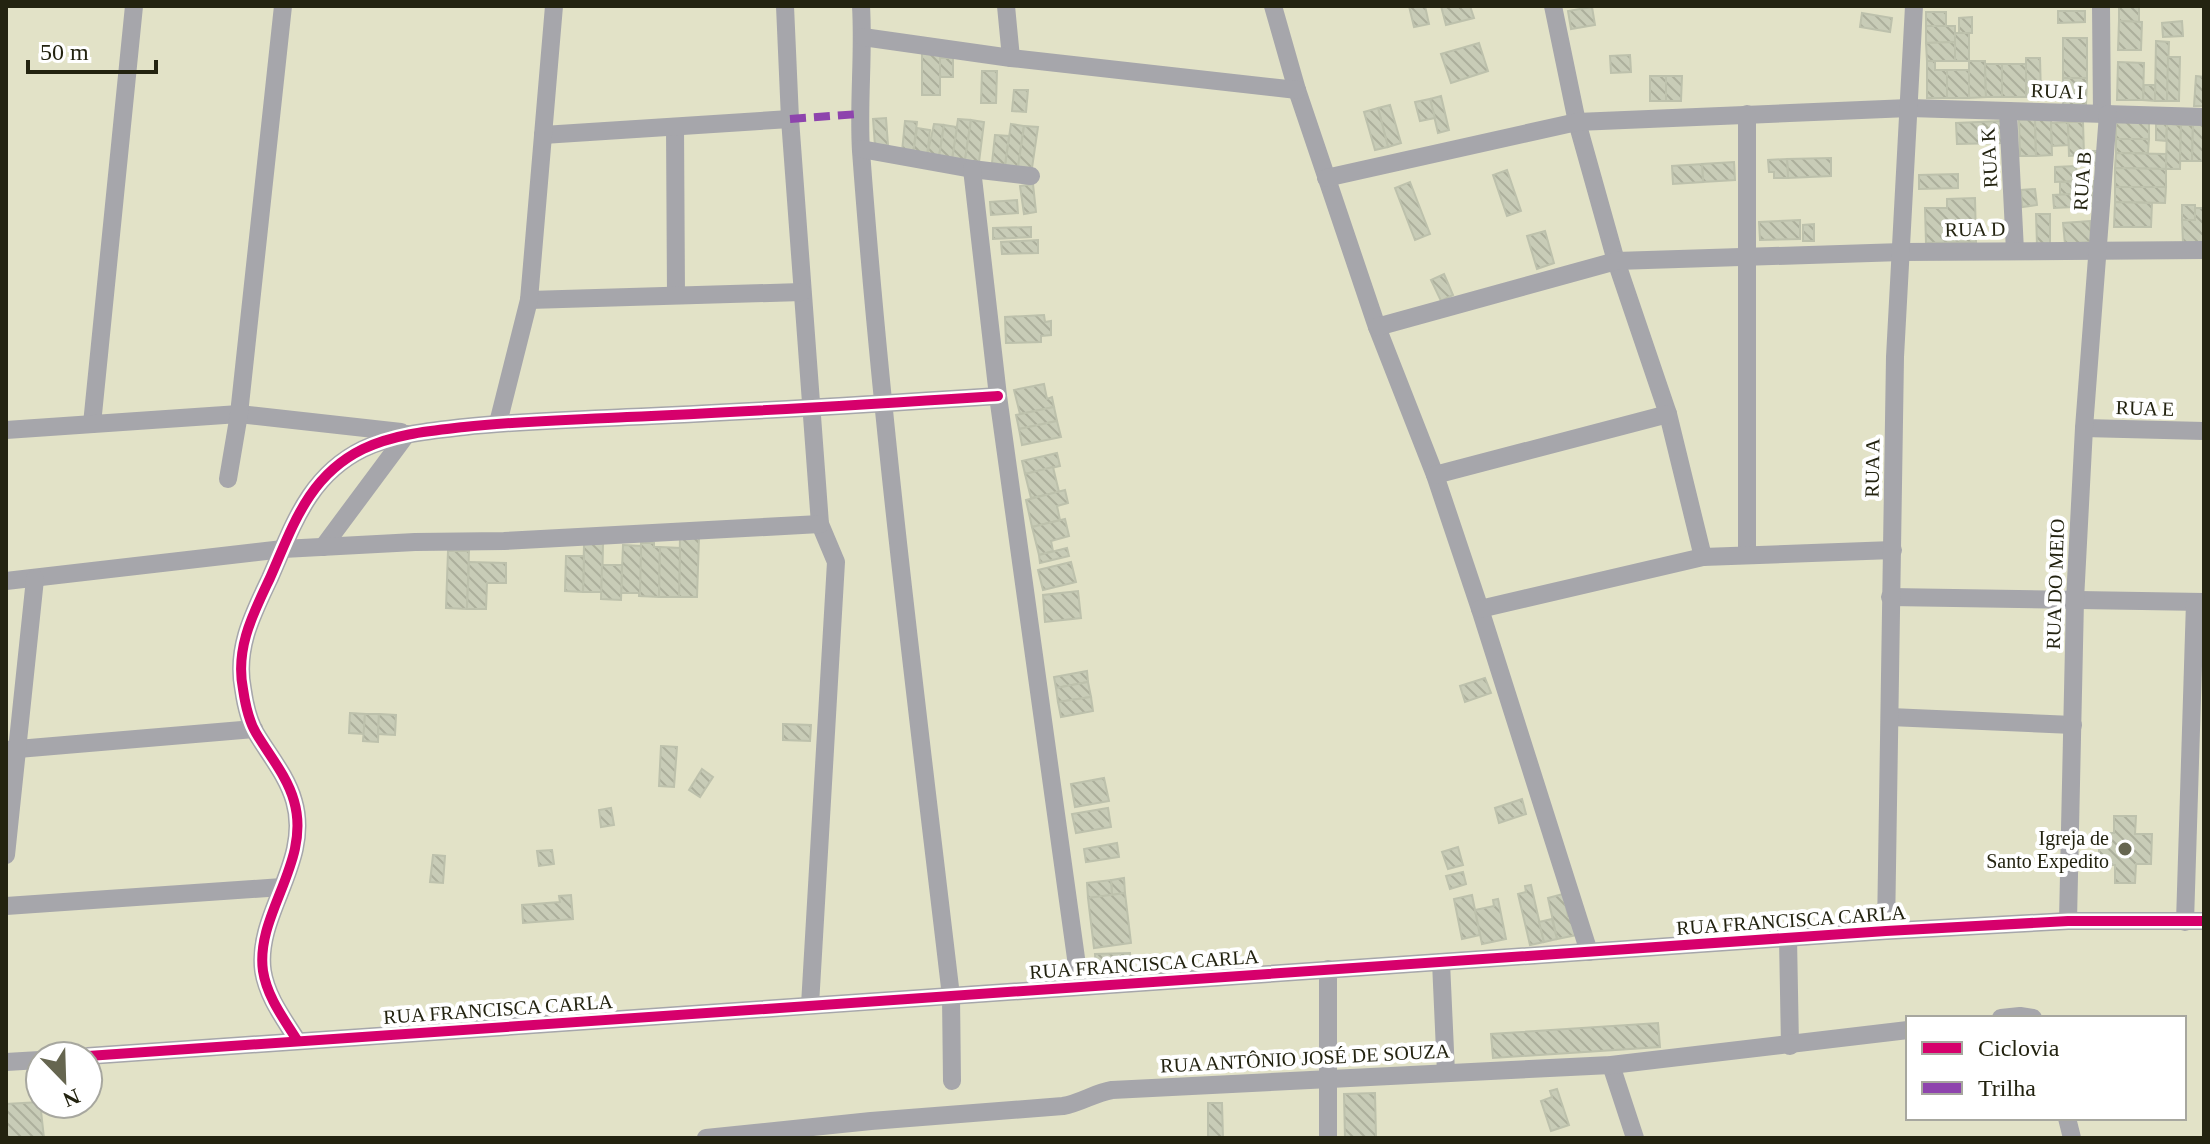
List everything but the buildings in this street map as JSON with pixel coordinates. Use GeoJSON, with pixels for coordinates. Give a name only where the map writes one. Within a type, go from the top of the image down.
{"type":"FeatureCollection","features":[{"type":"Feature","properties":{"kind":"street"},"geometry":{"type":"LineString","coordinates":[[92,424],[134,6]]}},
{"type":"Feature","properties":{"kind":"street"},"geometry":{"type":"LineString","coordinates":[[228,479],[239,414],[283,6]]}},
{"type":"Feature","properties":{"kind":"street"},"geometry":{"type":"LineString","coordinates":[[498,423],[529,300],[554,6]]}},
{"type":"Feature","properties":{"kind":"street"},"geometry":{"type":"LineString","coordinates":[[785,6],[790,119],[820,524],[836,562],[810,1005]]}},
{"type":"Feature","properties":{"kind":"street"},"geometry":{"type":"LineString","coordinates":[[861,6],[863,37],[859,114],[882,404],[951,996],[952,1081]]}},
{"type":"Feature","properties":{"kind":"street"},"geometry":{"type":"LineString","coordinates":[[1006,6],[1011,58]]}},
{"type":"Feature","properties":{"kind":"street"},"geometry":{"type":"LineString","coordinates":[[1273,6],[1297,90],[1377,327],[1435,475],[1480,609],[1589,952]]}},
{"type":"Feature","properties":{"kind":"street"},"geometry":{"type":"LineString","coordinates":[[1553,6],[1577,122],[1616,261],[1668,414],[1703,557]]}},
{"type":"Feature","properties":{"kind":"street","name":"RUA A"},"geometry":{"type":"LineString","coordinates":[[1886,931],[1895,357],[1914,6]]}},
{"type":"Feature","properties":{"kind":"street","name":"RUA B"},"geometry":{"type":"LineString","coordinates":[[2099,250],[2105,114],[2101,6]]}},
{"type":"Feature","properties":{"kind":"street"},"geometry":{"type":"LineString","coordinates":[[863,37],[1011,58],[1297,90]]}},
{"type":"Feature","properties":{"kind":"street","name":"RUA I"},"geometry":{"type":"LineString","coordinates":[[1326,178],[1577,122],[1909,108],[2204,117]]}},
{"type":"Feature","properties":{"kind":"street","name":"RUA K"},"geometry":{"type":"LineString","coordinates":[[2008,111],[2015,251]]}},
{"type":"Feature","properties":{"kind":"street"},"geometry":{"type":"LineString","coordinates":[[1747,114],[1747,555]]}},
{"type":"Feature","properties":{"kind":"street"},"geometry":{"type":"LineString","coordinates":[[543,135],[790,119]]}},
{"type":"Feature","properties":{"kind":"street"},"geometry":{"type":"LineString","coordinates":[[675,127],[676,295]]}},
{"type":"Feature","properties":{"kind":"street"},"geometry":{"type":"LineString","coordinates":[[861,149],[1031,176]]}},
{"type":"Feature","properties":{"kind":"street"},"geometry":{"type":"LineString","coordinates":[[972,169],[998,396],[1080,987]]}},
{"type":"Feature","properties":{"kind":"street","name":"RUA DO MEIO"},"geometry":{"type":"LineString","coordinates":[[2068,921],[2075,600],[2084,428],[2099,250]]}},
{"type":"Feature","properties":{"kind":"street","name":"RUA D"},"geometry":{"type":"LineString","coordinates":[[1377,327],[1616,261],[1902,252],[2204,250]]}},
{"type":"Feature","properties":{"kind":"street"},"geometry":{"type":"LineString","coordinates":[[529,300],[802,292]]}},
{"type":"Feature","properties":{"kind":"street"},"geometry":{"type":"LineString","coordinates":[[6,430],[239,414],[408,433],[498,423],[811,409],[998,396]]}},
{"type":"Feature","properties":{"kind":"street"},"geometry":{"type":"LineString","coordinates":[[1435,475],[1668,414]]}},
{"type":"Feature","properties":{"kind":"street","name":"RUA E"},"geometry":{"type":"LineString","coordinates":[[2084,428],[2204,431]]}},
{"type":"Feature","properties":{"kind":"street"},"geometry":{"type":"LineString","coordinates":[[323,547],[408,433]]}},
{"type":"Feature","properties":{"kind":"street"},"geometry":{"type":"LineString","coordinates":[[297,1040],[268,991],[262,953],[290,870],[298,834],[294,801],[276,763],[254,729],[242,688],[241,651],[247,627],[302,503],[322,478],[361,450],[408,433]]}},
{"type":"Feature","properties":{"kind":"street"},"geometry":{"type":"LineString","coordinates":[[6,581],[283,549],[820,524]]}},
{"type":"Feature","properties":{"kind":"street"},"geometry":{"type":"LineString","coordinates":[[1480,609],[1703,557],[1893,550]]}},
{"type":"Feature","properties":{"kind":"street"},"geometry":{"type":"LineString","coordinates":[[6,855],[11,750],[35,579]]}},
{"type":"Feature","properties":{"kind":"street"},"geometry":{"type":"LineString","coordinates":[[1890,597],[2199,602],[2197,742],[2185,922]]}},
{"type":"Feature","properties":{"kind":"street"},"geometry":{"type":"LineString","coordinates":[[1890,717],[2073,725]]}},
{"type":"Feature","properties":{"kind":"street"},"geometry":{"type":"LineString","coordinates":[[11,750],[254,729]]}},
{"type":"Feature","properties":{"kind":"street"},"geometry":{"type":"LineString","coordinates":[[6,906],[282,887]]}},
{"type":"Feature","properties":{"kind":"street","name":"RUA FRANCISCA CARLA"},"geometry":{"type":"LineString","coordinates":[[104,1055],[1886,931],[2068,921],[2204,921]]}},
{"type":"Feature","properties":{"kind":"street"},"geometry":{"type":"LineString","coordinates":[[1788,938],[1790,1046]]}},
{"type":"Feature","properties":{"kind":"street"},"geometry":{"type":"LineString","coordinates":[[1441,962],[1446,1073]]}},
{"type":"Feature","properties":{"kind":"street"},"geometry":{"type":"LineString","coordinates":[[1328,969],[1328,1138]]}},
{"type":"Feature","properties":{"kind":"street","name":"RUA ANTÔNIO JOSÉ DE SOUZA"},"geometry":{"type":"LineString","coordinates":[[706,1138],[784,1135],[871,1121],[1063,1106],[1112,1090],[1611,1065],[1906,1030]]}},
{"type":"Feature","properties":{"kind":"street"},"geometry":{"type":"LineString","coordinates":[[1611,1065],[1635,1138]]}},
{"type":"Feature","properties":{"kind":"marked path"},"geometry":{"type":"LineString","coordinates":[[790,119],[859,114]]}},
{"type":"Feature","properties":{"kind":"cycle path"},"geometry":{"type":"LineString","coordinates":[[297,1040],[268,990],[263,971],[263,950],[267,929],[290,867],[298,823],[287,783],[249,717],[241,659],[252,618],[295,521],[328,473],[344,460],[375,444],[451,428],[998,396]]}},
{"type":"Feature","properties":{"kind":"cycle path"},"geometry":{"type":"LineString","coordinates":[[104,1055],[1886,931],[2068,921],[2204,921]]}},
{"type":"Feature","properties":{"kind":"place","name":"Igreja de Santo Expedito"},"geometry":{"type":"Point","coordinates":[2125,849]}}]}
